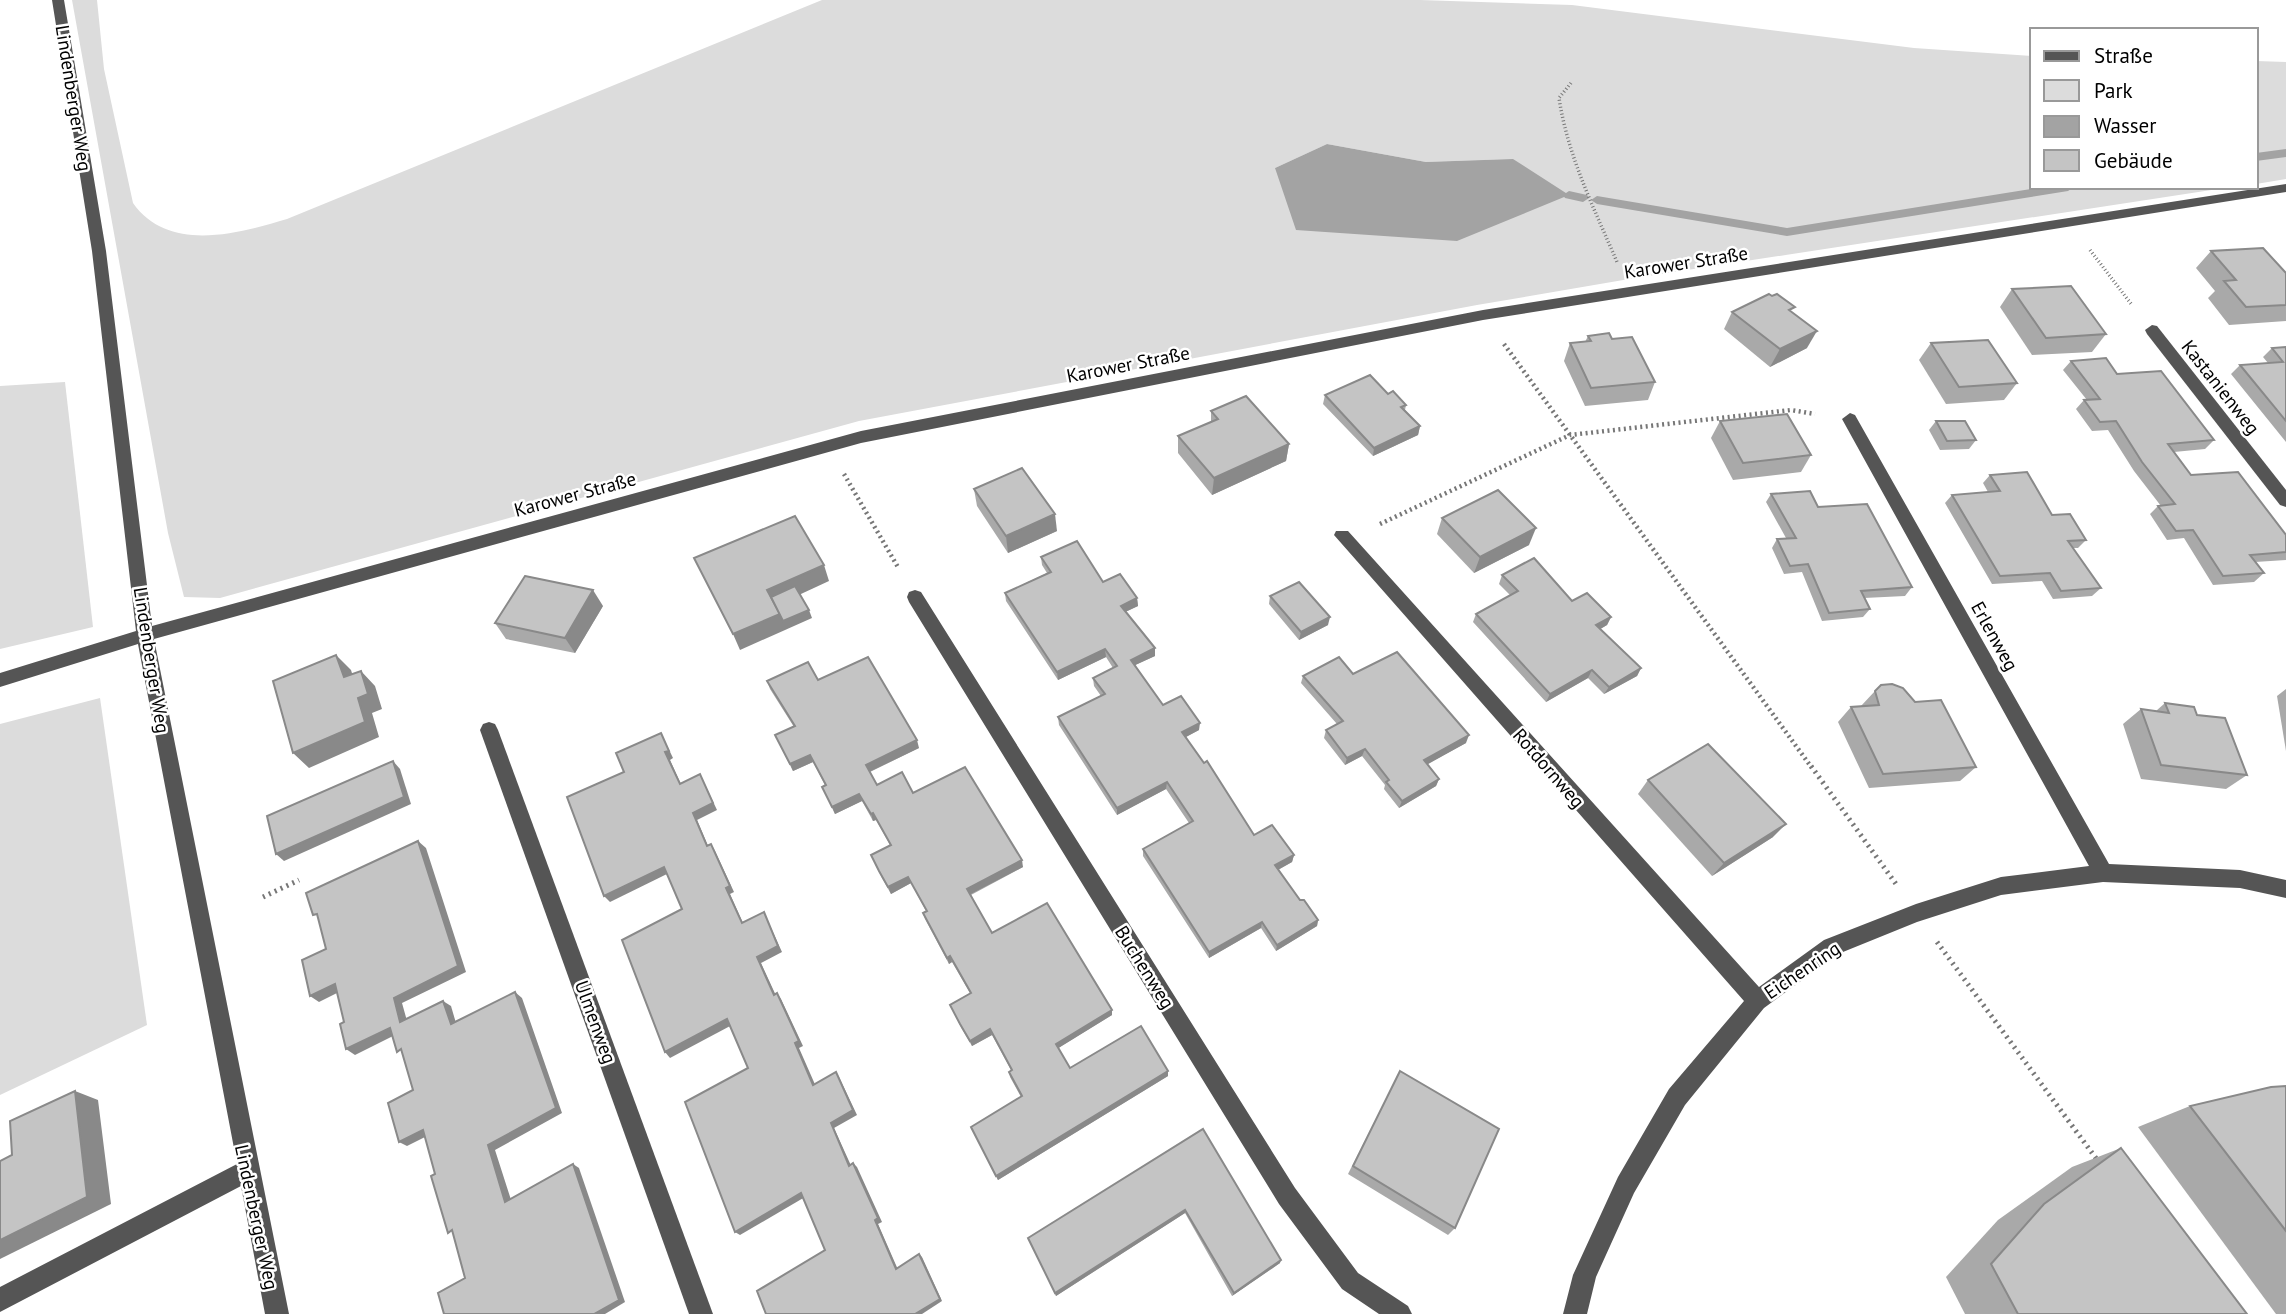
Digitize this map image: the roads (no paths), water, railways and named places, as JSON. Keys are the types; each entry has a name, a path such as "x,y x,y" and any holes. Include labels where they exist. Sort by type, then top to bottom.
{"street":[{"name":"Lindenberger Weg","path":"58,0 99,251 145,637 277,1314"},
{"name":"Karower Straße","path":"0,680 216,614 874,435 1483,315 2286,188"},
{"name":"Kastanienweg","path":"2152,330 2286,501"},
{"name":"Erlenweg","path":"1850,419 2103,873"},
{"name":"Rotdornweg","path":"1342,535 1757,1001"},
{"name":"Buchenweg","path":"915,597 1287,1196 1350,1281 1400,1314"},
{"name":"Ulmenweg","path":"489,730 701,1314"},
{"name":"Eichenring","path":"1575,1314 1586,1275 1626,1185 1677,1097 1757,1001 1831,947 1916,913 2001,886 2103,873 2240,879 2286,889"},
{"path":"0,1300 247,1171"}],"water":[{"path":"1327,144 1426,162 1513,159 1569,195 1457,241 1296,230 1275,168"}],"waterway":[{"path":"2258,157 2286,153"},
{"path":"1597,200 1787,232 2056,189"},
{"path":"1569,195 1583,198"}]}
